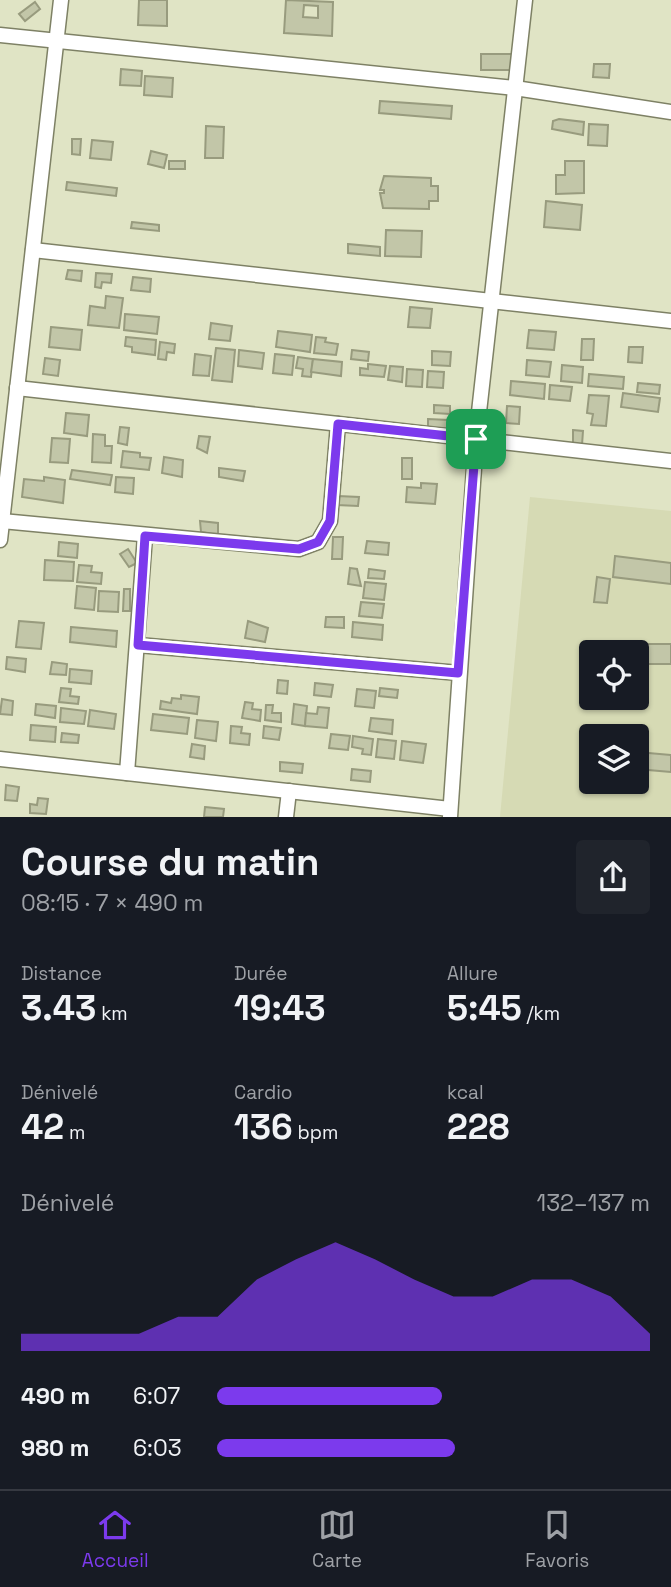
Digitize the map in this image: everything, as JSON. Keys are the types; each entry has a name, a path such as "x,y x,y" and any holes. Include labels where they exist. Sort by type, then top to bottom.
{"street":[{"path":"0,540 61,0"},
{"path":"0,759 289,791 450,813 476,439 525,0"},
{"path":"0,35 516,88 671,112"},
{"path":"33,250 671,321"},
{"path":"17,388 671,461"},
{"path":"2,521 299,549 318,542 330,521 338,424"},
{"path":"127,773 145,536"},
{"path":"138,645 458,673"},
{"path":"286,817 289,791"}],"shaded area":[{"path":"530,497 671,511 671,817 500,817"}],"building":[{"path":"139,0 167,0 167,26 138,25"},
{"path":"286,0 333,2 332,36 284,33","holes":["304,5 318,6 318,18 303,17"]},
{"path":"35,2 40,9 25,21 19,14"},
{"path":"481,54 512,54 511,70 481,70"},
{"path":"594,64 610,64 609,78 593,77"},
{"path":"121,69 142,71 141,86 120,85"},
{"path":"145,76 173,78 172,97 144,95"},
{"path":"380,101 452,106 451,119 379,113"},
{"path":"559,119 584,122 583,135 552,129 553,121"},
{"path":"589,124 608,125 607,146 588,145"},
{"path":"206,126 224,127 223,158 205,158"},
{"path":"72,139 81,139 80,155 72,154"},
{"path":"92,140 113,142 111,160 90,158"},
{"path":"151,151 167,155 164,168 148,164"},
{"path":"169,161 185,161 185,169 169,169"},
{"path":"565,161 584,161 584,193 556,194 556,175 565,175"},
{"path":"384,176 431,178 431,186 438,186 438,201 429,201 429,209 383,208 380,193 384,193 384,190 380,190"},
{"path":"67,182 117,188 116,196 66,190"},
{"path":"546,201 582,205 580,230 544,227"},
{"path":"132,222 159,225 159,231 131,228"},
{"path":"386,230 422,231 421,257 385,256"},
{"path":"348,244 380,247 380,256 348,253"},
{"path":"68,270 82,271 81,281 66,279"},
{"path":"96,273 112,274 111,283 102,282 101,288 95,287"},
{"path":"133,277 151,279 150,292 131,290"},
{"path":"106,296 123,298 119,328 88,325 90,306 105,308"},
{"path":"410,307 432,309 430,328 408,327"},
{"path":"125,314 159,317 157,334 124,330"},
{"path":"211,323 232,326 230,341 209,339"},
{"path":"51,327 82,330 80,350 49,347"},
{"path":"529,330 556,332 554,350 527,348"},
{"path":"278,331 312,335 310,352 276,347"},
{"path":"126,337 156,340 155,355 132,352 132,347 125,346"},
{"path":"316,337 338,344 336,355 314,353"},
{"path":"582,339 594,339 593,360 581,360"},
{"path":"160,342 175,344 174,353 167,352 166,360 158,359"},
{"path":"629,347 643,347 642,363 628,362"},
{"path":"216,348 235,350 232,382 212,380"},
{"path":"239,350 264,353 262,369 238,366"},
{"path":"352,350 369,352 368,361 351,359"},
{"path":"432,351 451,352 450,366 432,365"},
{"path":"195,354 211,356 209,376 193,375"},
{"path":"275,354 294,356 292,375 273,373"},
{"path":"298,357 313,359 311,377 302,376 303,369 296,368"},
{"path":"45,358 60,360 58,376 43,374"},
{"path":"313,359 342,362 341,376 311,372"},
{"path":"527,360 551,362 549,377 526,375"},
{"path":"368,364 386,366 384,377 360,375 360,368 368,369"},
{"path":"562,365 583,367 582,383 561,381"},
{"path":"390,366 403,367 402,382 388,380"},
{"path":"407,369 423,370 422,387 406,386"},
{"path":"428,371 444,372 443,388 427,387"},
{"path":"589,374 624,377 623,389 588,386"},
{"path":"511,381 545,384 544,399 510,395"},
{"path":"638,383 660,385 659,394 637,392"},
{"path":"550,385 572,387 570,401 549,399"},
{"path":"623,393 660,398 658,412 621,407"},
{"path":"589,395 609,396 606,426 591,425 593,414 587,413"},
{"path":"434,405 450,406 450,414 434,413"},
{"path":"507,406 520,407 519,424 506,423"},
{"path":"66,413 89,415 87,436 64,433"},
{"path":"428,419 448,420 447,429 428,427"},
{"path":"120,427 129,428 127,445 118,443"},
{"path":"573,430 583,431 582,445 573,445"},
{"path":"93,434 105,435 105,446 112,446 111,463 92,462"},
{"path":"199,436 210,437 207,453 197,448"},
{"path":"52,438 70,439 68,463 50,462"},
{"path":"123,451 140,453 140,457 151,458 149,470 121,467"},
{"path":"164,457 183,460 182,477 162,473"},
{"path":"402,458 412,458 412,479 402,479"},
{"path":"219,468 245,471 243,481 219,477"},
{"path":"72,470 112,475 110,485 70,479"},
{"path":"44,477 65,480 63,503 22,497 24,479 44,481"},
{"path":"116,477 134,478 133,494 115,492"},
{"path":"421,483 437,484 435,504 406,502 407,487 421,488"},
{"path":"338,496 359,497 358,506 337,505"},
{"path":"200,521 218,523 218,535 201,532"},
{"path":"333,537 343,537 342,559 332,559"},
{"path":"367,541 389,543 388,555 365,553"},
{"path":"59,542 78,544 77,558 58,556"},
{"path":"128,549 137,563 129,567 120,554"},
{"path":"615,556 671,563 671,584 613,577"},
{"path":"45,560 74,562 73,581 44,580"},
{"path":"79,565 92,566 91,572 102,573 101,584 77,582"},
{"path":"350,568 357,569 361,586 348,584"},
{"path":"369,569 385,571 384,579 368,578"},
{"path":"597,577 610,579 607,603 594,602"},
{"path":"365,582 386,584 384,600 363,598"},
{"path":"77,586 96,588 94,610 75,608"},
{"path":"124,589 130,589 130,611 123,611"},
{"path":"99,591 119,592 118,612 98,611"},
{"path":"361,602 384,604 382,618 359,616"},
{"path":"326,617 344,617 344,628 325,627"},
{"path":"19,621 44,623 41,649 16,647"},
{"path":"248,621 268,628 265,642 245,638"},
{"path":"353,622 383,625 382,640 352,637"},
{"path":"71,627 117,631 116,647 70,642"},
{"path":"649,644 671,644 671,664 649,664"},
{"path":"7,657 26,659 25,672 6,669"},
{"path":"52,662 67,664 66,675 50,674"},
{"path":"70,669 92,671 91,684 69,682"},
{"path":"278,680 288,681 287,694 277,693"},
{"path":"315,683 333,685 331,697 314,695"},
{"path":"61,688 71,689 70,696 79,697 78,704 59,702"},
{"path":"380,688 398,690 397,698 379,696"},
{"path":"357,689 376,691 374,708 355,706"},
{"path":"181,695 199,697 197,714 160,709 161,701 171,703 172,698 181,699"},
{"path":"2,699 13,701 12,715 0,714"},
{"path":"245,702 253,703 252,709 261,710 260,721 242,718"},
{"path":"36,704 56,706 55,718 35,715"},
{"path":"294,704 307,706 305,726 292,724"},
{"path":"266,705 273,705 272,713 281,713 281,722 265,720"},
{"path":"318,707 329,708 327,728 305,726 306,713 317,714"},
{"path":"61,708 86,711 84,724 60,722"},
{"path":"90,710 116,714 114,729 88,726"},
{"path":"153,714 189,718 187,734 151,730"},
{"path":"371,718 393,720 392,734 369,731"},
{"path":"197,720 218,722 216,741 195,738"},
{"path":"31,725 56,727 55,742 30,740"},
{"path":"231,726 242,727 241,733 250,734 249,745 230,743"},
{"path":"264,726 281,728 279,740 263,738"},
{"path":"62,733 79,735 78,743 61,742"},
{"path":"331,734 350,736 348,750 329,748"},
{"path":"353,736 373,739 371,755 362,754 363,749 352,747"},
{"path":"378,739 396,741 394,759 376,757"},
{"path":"402,741 426,744 423,763 400,760"},
{"path":"192,744 205,746 204,759 190,757"},
{"path":"649,753 671,755 671,772 649,770"},
{"path":"280,762 303,764 302,773 280,771"},
{"path":"352,769 371,771 370,782 351,780"},
{"path":"6,785 19,787 17,801 5,800"},
{"path":"38,798 48,799 46,814 30,813 30,804 37,805"},
{"path":"205,807 224,809 223,817 204,817"}],"route":[{"path":"338,424 476,439 458,673 138,645 145,536 299,549 318,542 330,521 338,424"}]}
